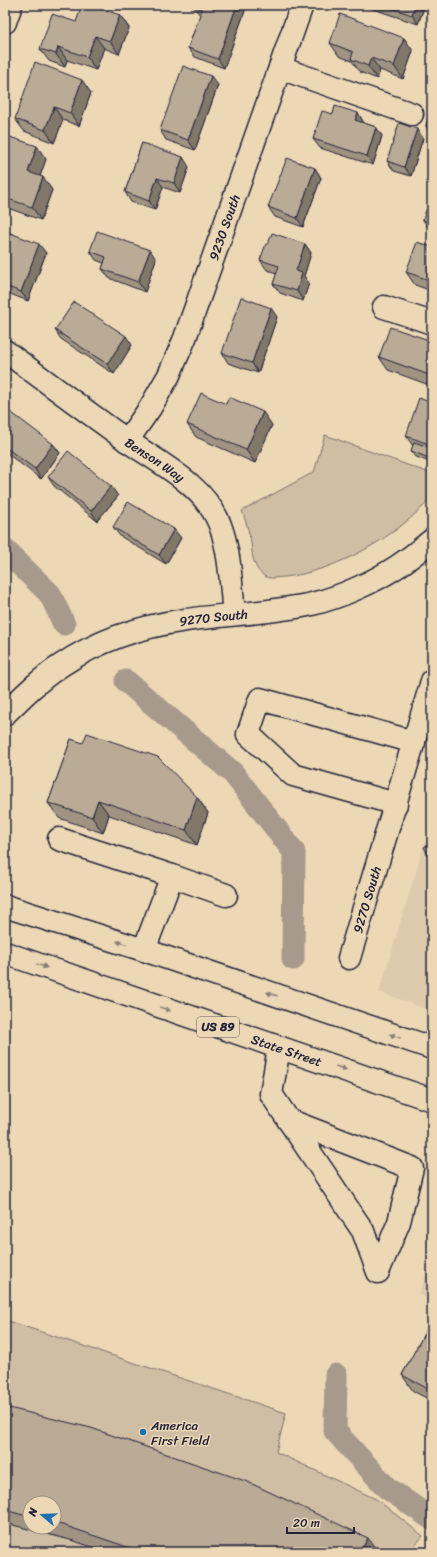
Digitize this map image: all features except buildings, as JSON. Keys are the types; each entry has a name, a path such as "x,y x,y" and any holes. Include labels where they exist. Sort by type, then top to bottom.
{"street":[{"path":"5,22 11,5"},
{"name":"9230 South","path":"128,441 150,408 169,375 185,338 302,5"},
{"path":"280,68 412,114"},
{"path":"384,307 432,323"},
{"name":"Benson Way","path":"5,351 194,488 209,505 220,524 226,548 234,614"},
{"name":"9270 South","path":"5,714 30,689 59,667 91,648 136,630 185,620 275,610 313,603 357,588 398,566 432,540"},
{"name":"9270 South","path":"350,958 432,681"},
{"path":"396,804 293,776 248,734 260,699 414,742"},
{"path":"59,838 226,895"},
{"path":"144,950 172,876"},
{"path":"5,906 144,950 432,1048"},
{"name":"State Street","path":"5,954 432,1100"},
{"path":"280,1048 271,1094 288,1120 363,1231 378,1272 399,1222 412,1168 288,1120"}],"shaded area":[{"path":"325,435 432,474 432,497 402,525 384,538 345,559 305,573 285,577 266,577 258,570 254,562 251,543 242,511 314,472"},
{"path":"432,819 432,1011 379,992"},
{"path":"432,1259 432,1301 419,1294"},
{"name":"America First Field","path":"5,1320 286,1413 276,1452 376,1499 423,1536 409,1552 5,1552"}],"waterway":[{"path":"5,550 50,594 64,624"},
{"path":"126,681 233,773 294,852 293,959"},
{"path":"336,1375 335,1431 387,1488 432,1519"}],"place":[{"name":"America First Field","path":"143,1432"}]}
